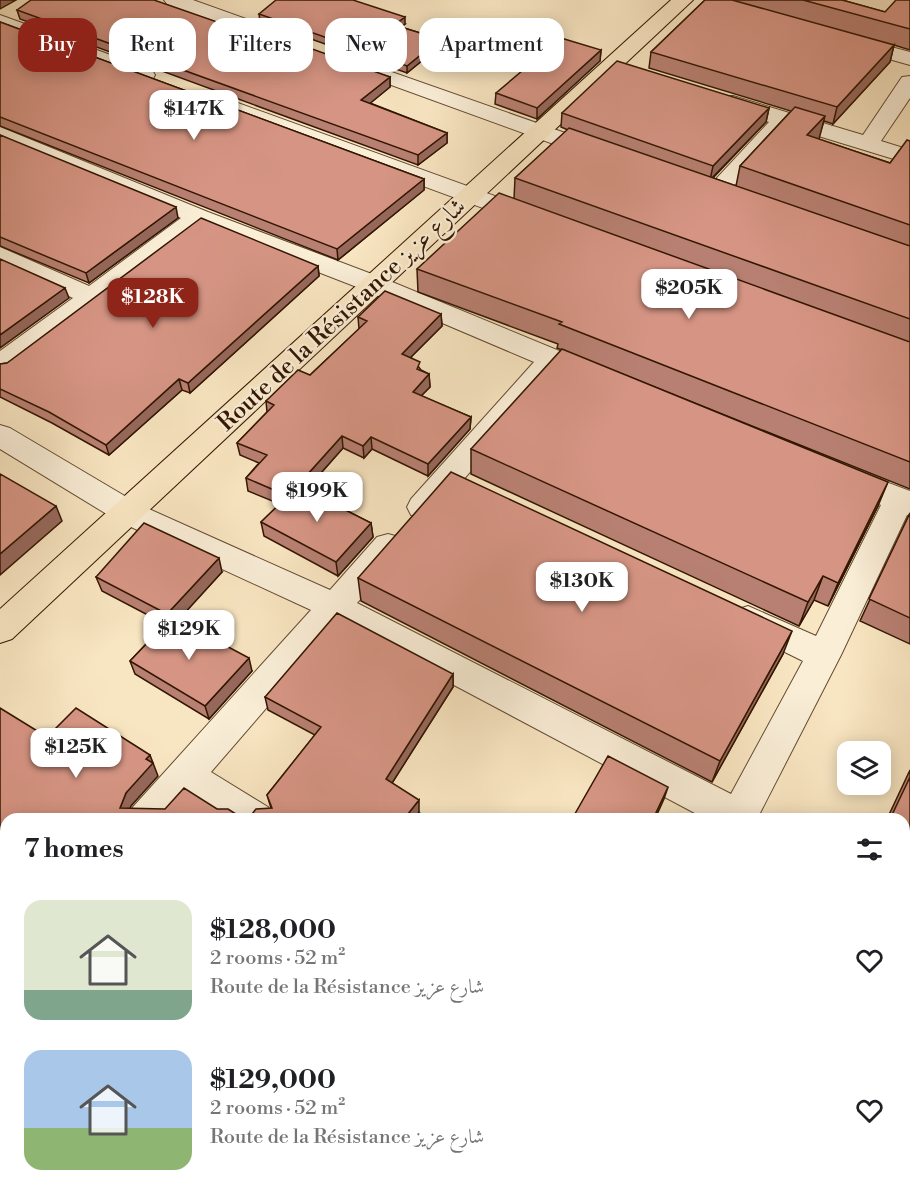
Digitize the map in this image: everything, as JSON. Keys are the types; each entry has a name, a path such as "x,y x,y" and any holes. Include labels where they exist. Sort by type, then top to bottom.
{"main road":[{"name":"Route de la Résistance شارع عزيز","path":"0,629 376,285 469,195 540,132 624,69 683,0"}],"street":[{"path":"174,0 224,18"},
{"path":"6,17 163,82"},
{"path":"833,37 910,59"},
{"path":"322,53 616,159"},
{"path":"868,144 910,82"},
{"path":"704,94 910,156"},
{"path":"206,99 556,227"},
{"path":"714,194 784,119"},
{"path":"0,134 199,216 376,285 616,386"},
{"path":"0,365 199,216"},
{"path":"0,255 92,297"},
{"path":"151,813 336,607 551,360"},
{"path":"0,435 129,513 336,607 730,813"},
{"path":"743,813 905,502 823,469"},
{"path":"447,479 479,494"},
{"path":"716,605 824,655"},
{"path":"185,776 245,813"}],"building":[{"path":"31,0 154,0 208,19 208,72 313,72 313,49 325,54 325,72 376,72 390,77 361,100 447,133 418,155 188,72 196,72 196,18 109,18 109,43 97,39 97,18 39,18 17,10"},
{"path":"276,0 353,0 405,17 325,18 325,37 313,33 313,18 270,18 259,14"},
{"path":"705,0 732,0 894,45 837,107 651,52"},
{"path":"803,0 842,0 885,12 896,0 910,0 910,29"},
{"path":"0,22 18,29 18,72 97,72 97,58 109,62 109,72 135,72 424,179 337,249 0,117"},
{"path":"407,29 419,33 419,56 407,66"},
{"path":"564,39 601,50 537,108 496,93 521,72 564,72"},
{"path":"617,61 769,108 713,166 562,113"},
{"path":"795,107 825,116 807,135 890,163 907,140 910,141 910,225 740,166"},
{"path":"569,128 910,246 910,319 515,178"},
{"path":"0,135 176,207 86,273 0,237"},
{"path":"499,193 910,342 910,462 559,324 562,322 417,269"},
{"path":"201,218 318,266 188,383 179,379 106,445 49,412 0,389 0,364 7,363"},
{"path":"0,259 65,288 0,335"},
{"path":"385,291 441,314 402,354 420,362 417,369 429,374 413,392 471,417 428,464 371,437 363,446 342,436 288,496 246,478 267,455 237,443 274,405 266,401 298,370 310,375 367,321 358,317"},
{"path":"562,349 888,482 838,583 823,576 808,602 471,449"},
{"path":"451,472 792,631 720,761 358,578"},
{"path":"0,474 56,506 0,554"},
{"path":"298,486 371,523 336,562 261,522"},
{"path":"910,513 910,618 869,599"},
{"path":"144,523 219,558 167,614 96,577"},
{"path":"337,613 453,674 386,779 419,800 409,813 253,813 256,809 272,808 267,795 321,727 265,697"},
{"path":"172,617 249,658 205,706 130,661"},
{"path":"0,708 47,737 76,708 150,755 146,759 153,763 126,793 120,808 165,809 184,788 217,809 228,809 234,813 0,813"},
{"path":"608,756 668,787 656,813 575,813"},
{"path":"910,777 910,813 893,813"}]}
